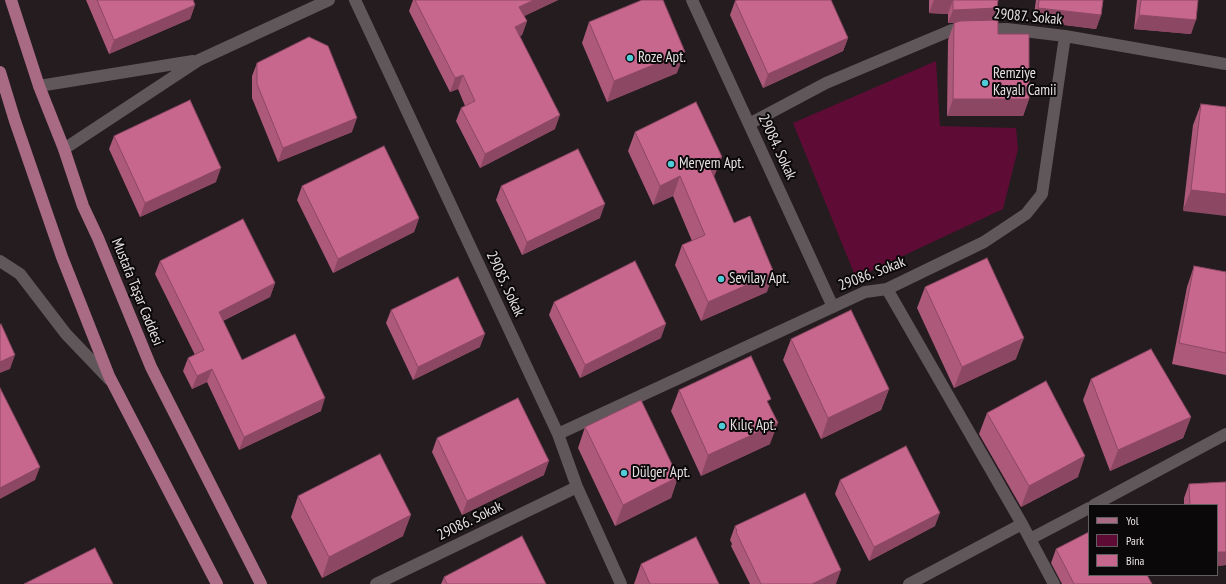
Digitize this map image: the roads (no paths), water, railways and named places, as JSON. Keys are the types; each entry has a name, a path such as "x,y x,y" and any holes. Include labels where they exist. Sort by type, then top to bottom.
{"main road":[{"name":"Mustafa Taşar Caddesi","path":"11,0 39,86 64,149 83,206 101,245 151,367 261,584"},
{"path":"0,72 15,121 62,257 110,376 217,584"}],"street":[{"path":"64,149 199,60 329,0"},
{"name":"29085. Sokak","path":"355,0 558,434 577,487 621,584"},
{"name":"29084. Sokak","path":"692,0 833,307"},
{"name":"29087. Sokak","path":"749,124 826,83 952,30 1007,29 1065,36 1226,64"},
{"name":"29086. Sokak","path":"558,434 865,292 887,289 984,242 1026,214 1042,194 1065,36"},
{"path":"39,86 199,60"},
{"path":"0,261 20,274 66,334 114,384"},
{"path":"887,289 1022,524 1054,584"},
{"path":"1096,504 1226,434"},
{"name":"29086. Sokak","path":"376,584 577,487"},
{"path":"1030,539 1088,509"},
{"path":"909,584 1022,524"}],"place":[{"name":"Roze Apt.","path":"630,58"},
{"name":"Remziye Kayalı Camii","path":"985,83"},
{"name":"Meryem Apt.","path":"671,164"},
{"name":"Sevilay Apt.","path":"721,279"},
{"name":"Kılıç Apt.","path":"722,426"},
{"name":"Dülger Apt.","path":"624,473"}]}
